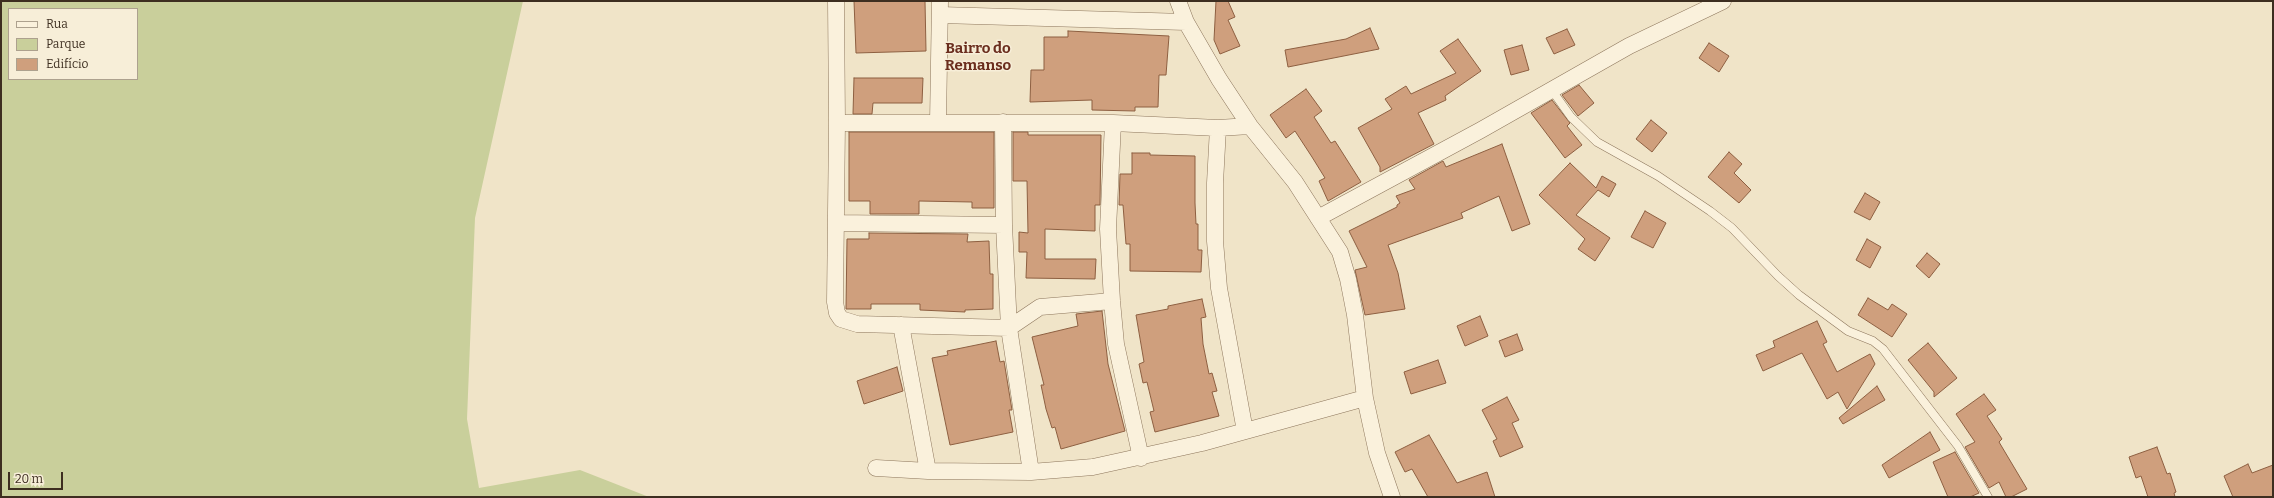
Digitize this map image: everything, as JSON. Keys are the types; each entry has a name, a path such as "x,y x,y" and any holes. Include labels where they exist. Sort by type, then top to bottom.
{"street":[{"path":"836,1 837,123 835,302 837,313 841,318 857,324 1009,328 1040,307 1112,301"},
{"path":"1178,1 1186,22 1219,79 1250,126 1295,182 1340,252 1348,279 1364,398 1377,453 1392,497"},
{"path":"1318,218 1475,134 1551,89 1629,46 1722,1"},
{"path":"938,122 940,8 1186,22"},
{"path":"1003,122 1004,225 1009,328 1031,472"},
{"path":"837,123 1113,123 1218,128 1250,126"},
{"path":"1113,123 1108,229 1112,301 1116,344 1141,458"},
{"path":"1218,128 1215,190 1215,241 1218,280 1228,349 1245,431"},
{"path":"836,223 1004,225"},
{"path":"901,325 928,471"},
{"path":"876,468 928,471 1031,472 1093,467 1141,458 1364,398"}],"lane":[{"path":"1551,89 1571,117 1597,142 1658,176 1710,211 1732,228 1778,276 1799,295 1848,331 1873,341 1883,349 1958,446 1988,497"}],"green space":[{"path":"1,1 523,1 475,218 467,419 479,488 580,470 649,497 1,497"}],"building":[{"path":"854,1 925,1 926,51 856,53"},
{"path":"1216,1 1228,1 1235,17 1228,20 1240,46 1220,54 1214,40"},
{"path":"1370,28 1379,49 1288,67 1285,50 1346,39"},
{"path":"1567,29 1575,45 1554,54 1546,38"},
{"path":"1068,31 1169,36 1166,75 1159,75 1158,107 1135,107 1135,111 1092,110 1092,100 1030,102 1031,70 1044,70 1044,37 1068,37"},
{"path":"1458,39 1481,71 1445,96 1446,100 1418,113 1434,144 1380,172 1380,167 1358,128 1392,109 1385,99 1406,86 1411,94 1456,73 1440,51"},
{"path":"1709,43 1729,56 1719,72 1699,58"},
{"path":"1522,45 1529,70 1511,75 1504,50"},
{"path":"854,78 923,78 922,103 873,103 872,114 853,114"},
{"path":"1579,85 1594,103 1578,116 1562,95"},
{"path":"1306,89 1322,111 1314,117 1331,143 1335,141 1361,182 1328,201 1319,181 1325,178 1295,131 1286,138 1270,115"},
{"path":"1552,100 1570,123 1567,126 1582,145 1565,158 1531,113"},
{"path":"1651,120 1667,133 1652,152 1636,139"},
{"path":"849,132 994,132 994,208 972,208 972,202 919,201 919,214 870,214 870,201 849,201"},
{"path":"1013,132 1028,132 1028,135 1101,135 1100,205 1095,205 1095,231 1045,229 1045,259 1096,259 1095,279 1026,278 1027,252 1019,252 1019,232 1028,233 1027,181 1013,181"},
{"path":"1502,144 1530,224 1512,231 1499,196 1461,213 1463,218 1388,245 1398,273 1405,309 1365,315 1355,270 1367,267 1349,231 1397,207 1400,203 1396,196 1415,189 1409,180 1443,161 1446,167"},
{"path":"1729,152 1742,164 1734,173 1751,190 1739,203 1708,177"},
{"path":"1132,153 1195,156 1196,224 1198,224 1198,250 1202,250 1201,272 1130,271 1130,244 1126,244 1123,205 1119,205 1120,174 1132,174"},
{"path":"1570,163 1596,188 1602,176 1616,184 1609,197 1598,190 1576,215 1610,238 1595,261 1578,249 1585,239 1539,195"},
{"path":"1865,193 1880,202 1870,220 1854,212"},
{"path":"1645,211 1666,223 1653,248 1631,237"},
{"path":"869,233 968,234 967,242 989,241 990,274 993,274 993,309 965,310 965,312 920,310 920,304 871,304 871,309 846,309 847,239 869,239"},
{"path":"1867,239 1881,247 1870,268 1856,260"},
{"path":"1927,253 1940,264 1929,278 1916,266"},
{"path":"1868,298 1888,310 1892,304 1907,314 1892,337 1858,315"},
{"path":"1202,299 1206,317 1201,318 1203,344 1209,374 1212,373 1217,391 1212,392 1219,416 1155,432 1150,412 1154,411 1147,382 1143,383 1139,364 1144,362 1136,315 1168,309 1168,306"},
{"path":"1102,311 1108,364 1125,431 1061,449 1055,427 1052,428 1046,409 1041,385 1044,385 1032,337 1078,326 1076,314"},
{"path":"1480,316 1488,336 1465,346 1457,326"},
{"path":"1817,321 1827,342 1823,344 1837,372 1870,354 1875,364 1847,409 1838,392 1827,399 1802,353 1763,371 1756,355 1775,347 1773,341"},
{"path":"1517,334 1523,350 1505,357 1499,341"},
{"path":"996,341 1000,362 1004,361 1012,410 1009,410 1013,432 950,445 932,358 948,355 947,351"},
{"path":"1928,343 1957,378 1934,397 1934,392 1908,360"},
{"path":"1438,360 1446,383 1411,394 1404,372"},
{"path":"897,367 903,391 864,404 857,381"},
{"path":"1877,386 1885,400 1843,424 1839,418"},
{"path":"1984,394 1996,410 1987,416 2002,439 1999,442 2027,489 2011,497 2006,497 1999,482 1989,488 1965,447 1975,442 1956,414"},
{"path":"1507,397 1519,420 1512,423 1523,447 1500,457 1493,441 1497,439 1482,410"},
{"path":"1930,432 1940,450 1889,478 1882,465"},
{"path":"1429,435 1457,483 1487,472 1495,497 1428,497 1412,469 1405,472 1395,452"},
{"path":"2157,447 2167,474 2170,473 2176,492 2174,493 2175,497 2148,497 2141,476 2136,478 2129,457"},
{"path":"1955,452 1979,493 1970,497 1948,497 1933,462"},
{"path":"2248,464 2252,473 2273,465 2273,497 2233,497 2224,476"}],"district":[{"name":"Bairro do Remanso","path":"978,58"}]}
